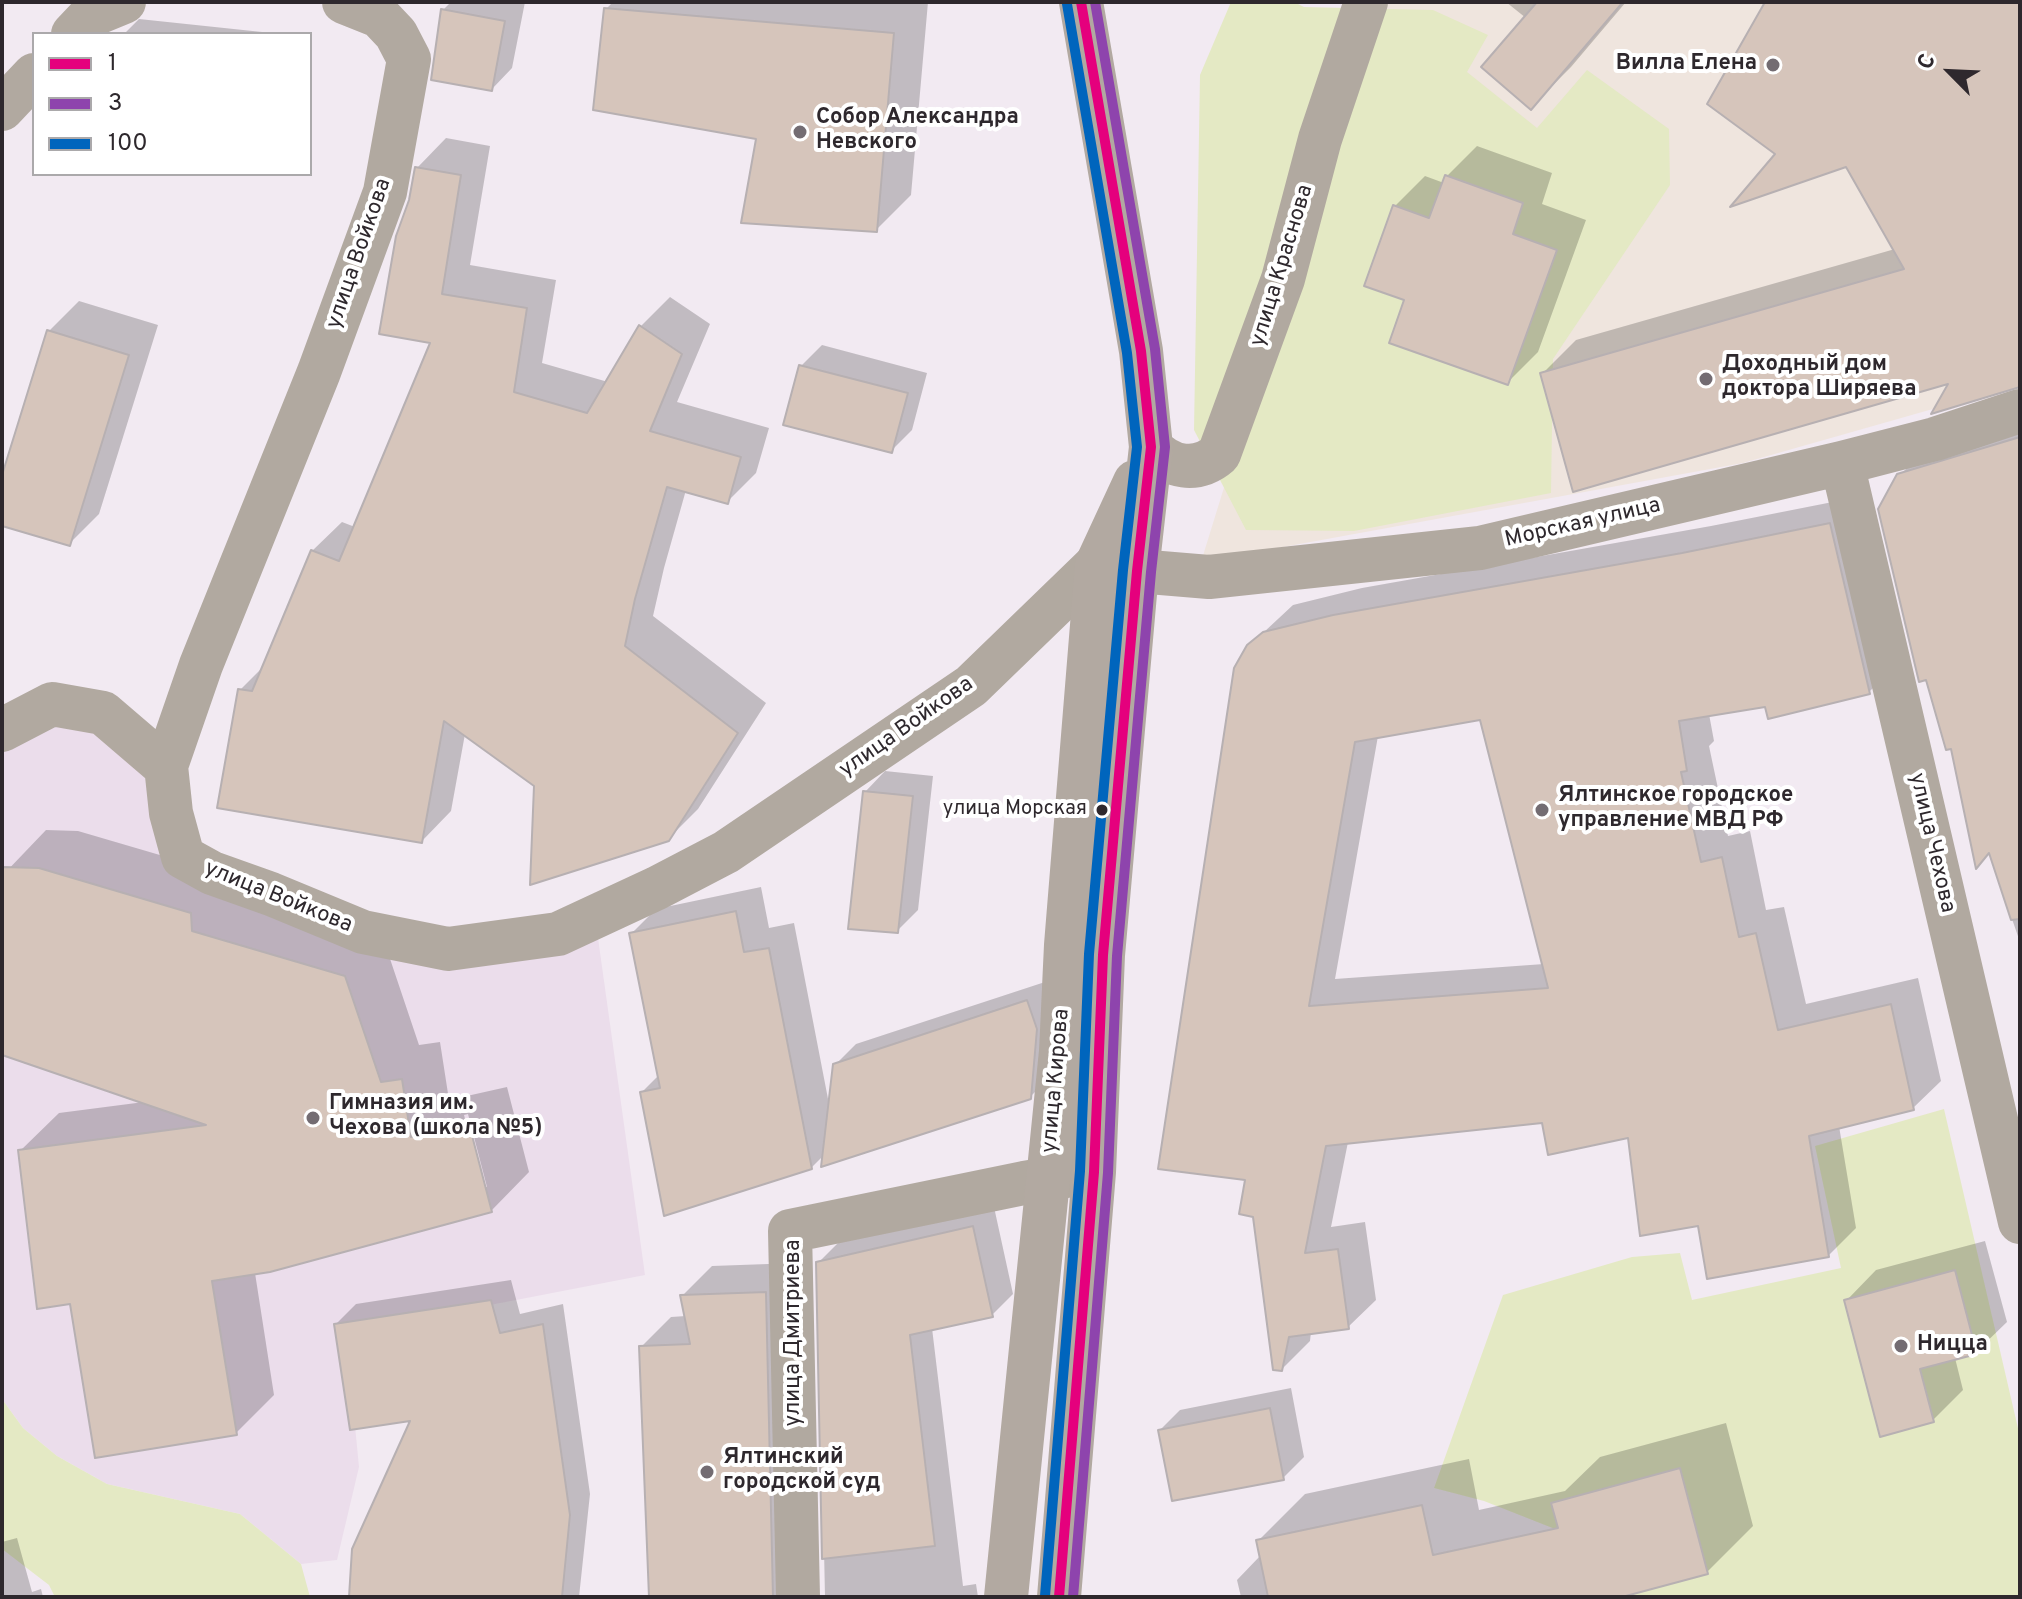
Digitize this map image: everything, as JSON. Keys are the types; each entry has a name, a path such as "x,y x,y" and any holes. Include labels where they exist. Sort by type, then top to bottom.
{"main road":[{"path":"1081,2 1141,351 1151,447 1117,567"},
{"name":"улица Кирова","path":"1059,1597 1094,1172 1117,567"},
{"name":"улица Кирова","path":"1006,1597 1061,1051 1066,945 1117,567"}],"street":[{"path":"75,32 90,16 124,2"},
{"name":"улица Войкова","path":"344,2 379,16 396,34 409,59 385,192 319,372 201,665 166,767 171,813 183,857 212,873 363,932 448,949 558,934 726,852 971,686 1117,567"},
{"name":"улица Краснова","path":"1151,447 1162,460 1187,468 1219,454 1283,279 1320,139 1366,2"},
{"path":"2,109 32,77"},
{"name":"Морская улица","path":"1117,567 1209,577 1480,548 1842,463 1935,439 2020,411"},
{"name":"улица Чехова","path":"1842,463 2006,1102 2020,1222"},
{"path":"2,730 52,704 103,713 166,767"},
{"name":"улица Дмитриева","path":"798,1597 790,1231 1048,1178 1094,1172"}],"shaded area":[{"path":"1374,2 2020,2 1961,401 1743,463 1201,562"},
{"name":"Гимназия им. Чехова (школа №5)","path":"51,718 94,722 151,771 155,815 357,947 598,938 645,1275 346,1333 359,1467 337,1560 301,1564 240,1514 107,1484 57,1456 23,1428 2,1399 2,746"}],"green space":[{"path":"1231,2 1294,2 1304,7 1433,10 1488,35 1467,72 1537,128 1587,70 1669,129 1670,185 1553,359 1551,493 1354,531 1246,530 1194,430 1200,75","holes":["1445,175 1523,203 1513,234 1557,251 1508,385 1404,300 1364,286 1393,205 1429,218"]},
{"path":"1944,1109 2020,1437 2020,1597 1563,1597 1555,1529 1484,1501 1434,1488 1503,1295 1632,1257 1680,1253 1692,1300 1841,1268 1815,1146"},
{"path":"2,1399 23,1428 57,1456 107,1484 240,1514 301,1564 310,1597 55,1597 49,1585 2,1549"}],"building":[{"path":"1537,2 1623,2 1531,110 1481,67"},
{"path":"1765,2 2020,2 2020,387 1931,414 1948,384 1573,492 1540,373 1904,269 1846,167 1730,207 1775,154 1707,104"},
{"name":"Собор Александра Невского","path":"604,8 894,33 877,232 741,223 756,139 593,110"},
{"path":"441,9 505,21 492,91 431,80"},
{"path":"415,167 461,175 442,294 527,308 514,392 587,413 639,325 682,354 650,431 741,457 728,504 667,487 625,646 738,733 669,841 530,885 534,786 444,721 422,843 217,808 238,689 252,691 311,550 339,561 430,343 379,334 396,236 409,200"},
{"path":"1445,175 1523,203 1513,234 1557,250 1508,385 1389,343 1404,300 1364,286 1393,205 1429,218"},
{"path":"47,330 129,355 70,546 2,526 2,475"},
{"path":"799,365 908,393 892,453 783,425"},
{"path":"2020,437 2020,919 2011,920 1989,853 1976,869 1951,749 1946,750 1926,680 1919,682 1878,509 1897,474"},
{"path":"1830,523 1870,694 1768,719 1765,707 1679,721 1687,771 1681,772 1701,862 1722,857 1739,937 1756,933 1778,1030 1891,1004 1914,1110 1809,1136 1829,1257 1707,1279 1698,1226 1640,1236 1628,1138 1548,1155 1542,1123 1326,1146 1305,1253 1338,1249 1349,1329 1289,1337 1282,1371 1273,1370 1253,1217 1239,1214 1245,1180 1158,1169 1234,668 1247,645 1263,632 1333,615 1682,553","holes":["1480,720 1548,988 1309,1006 1355,742"]},
{"path":"863,791 913,796 898,933 848,929"},
{"path":"2,867 39,868 191,913 192,931 345,976 381,1082 402,1079 411,1137 469,1124 492,1212 270,1272 212,1281 237,1435 95,1458 70,1304 37,1309 18,1150 206,1125 2,1055"},
{"path":"736,911 744,952 769,948 812,1169 664,1216 640,1092 660,1088 629,933"},
{"path":"1027,1000 1037,1029 1031,1099 821,1167 833,1064"},
{"path":"973,1226 993,1317 910,1335 935,1546 822,1559 816,1262"},
{"path":"1955,1270 1977,1354 1920,1369 1934,1422 1880,1437 1844,1300"},
{"name":"Ялтинский городской суд","path":"766,1292 773,1597 649,1597 639,1346 690,1344 680,1295"},
{"path":"491,1300 500,1333 543,1324 570,1515 562,1597 349,1597 352,1549 410,1421 350,1430 334,1324"},
{"path":"1270,1408 1284,1480 1172,1501 1158,1430"},
{"path":"1680,1468 1708,1574 1622,1597 1268,1597 1256,1540 1422,1505 1433,1555 1558,1528 1551,1503"}],"transit line":[{"name":"1","path":"1059,1597 1094,1172 1103,955 1151,447 1141,351 1081,2"},
{"name":"3","path":"1073,1597 1108,1173 1117,956 1165,447 1155,349 1095,2"},
{"name":"100","path":"1045,1596 1080,1171 1089,954 1137,447 1127,353 1067,4"}],"place":[{"name":"Вилла Елена","path":"1773,65"},
{"name":"Собор Александра Невского","path":"800,132"},
{"name":"Доходный дом доктора Ширяева","path":"1706,379"},
{"name":"улица Морская","path":"1102,810"},
{"name":"Ялтинское городское управление МВД РФ","path":"1542,810"},
{"name":"Гимназия им. Чехова (школа №5)","path":"313,1118"},
{"name":"Ницца","path":"1901,1346"},
{"name":"Ялтинский городской суд","path":"707,1472"}]}
